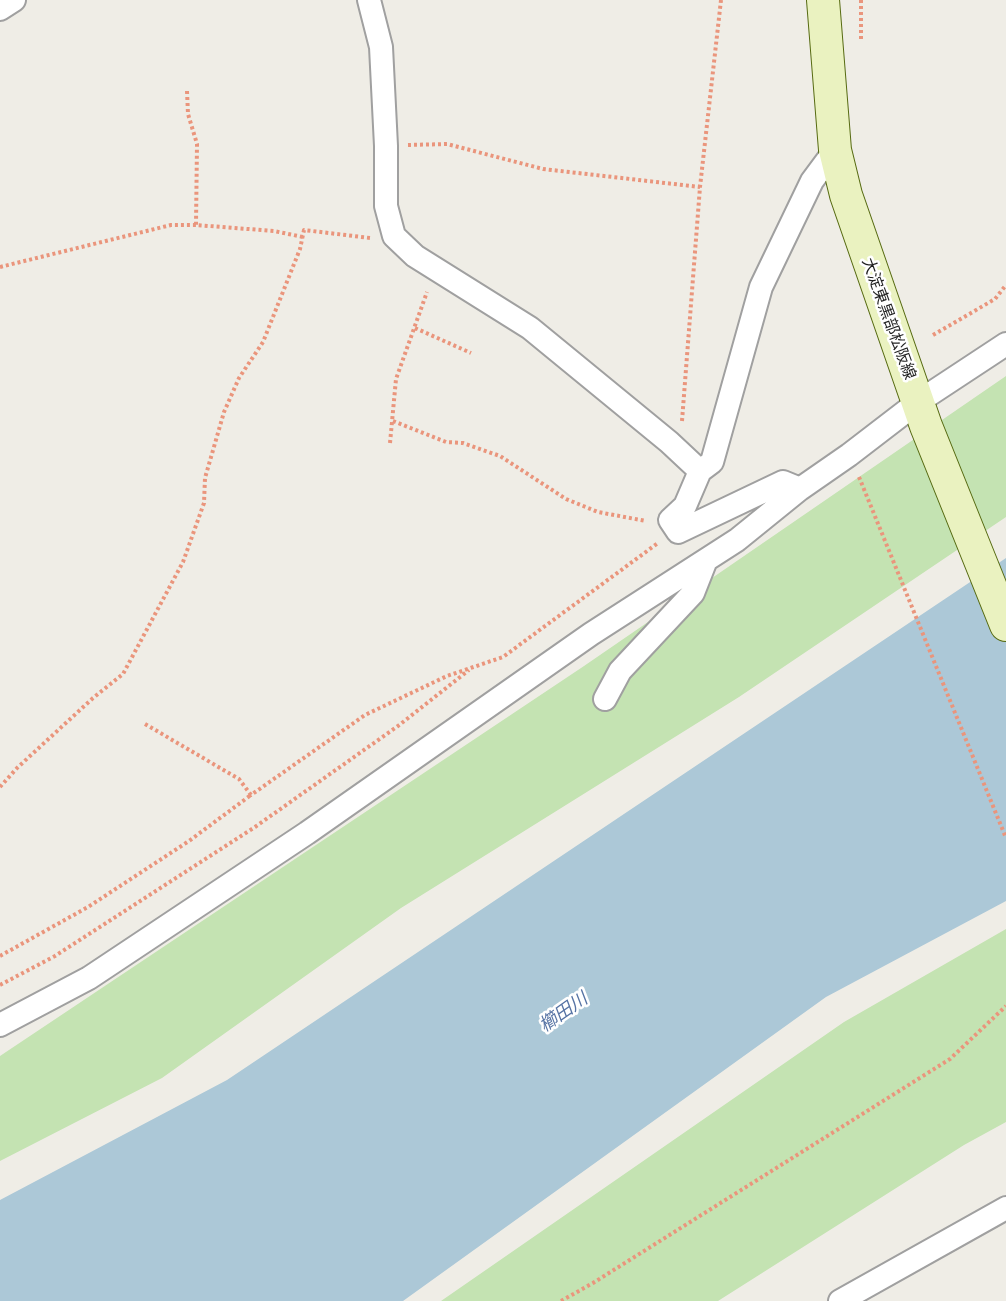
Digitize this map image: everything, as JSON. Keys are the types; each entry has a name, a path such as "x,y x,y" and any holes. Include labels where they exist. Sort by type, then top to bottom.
{"main road":[{"name":"大淀東黒部松阪線","path":"823,0 835,150 846,195 922,414 1006,625"}],"street":[{"path":"0,9 14,0"},
{"path":"369,0 381,47 386,146 386,206 394,236 416,256 530,328 669,442 700,471"},
{"path":"800,489 783,482 678,532 670,520 685,506 700,471 712,462 761,287 812,181 835,150"},
{"path":"0,1025 88,978 307,833 591,634 737,540 800,489 849,455 922,414 1006,344"},
{"path":"605,699 620,671 693,593 706,560"},
{"path":"840,1301 1006,1208"}],"path":[{"path":"669,442 681,440 700,187 722,0"},
{"path":"861,0 861,41"},
{"path":"187,91 188,114 197,144 196,225"},
{"path":"386,146 447,144 543,169 700,187"},
{"path":"0,267 171,225 274,231 303,237"},
{"path":"0,787 17,768 93,698 123,674 183,562 204,503 204,478 224,412 238,378 263,342 300,249 304,230 380,239 394,236"},
{"path":"390,443 396,379 436,269"},
{"path":"933,335 995,299 1006,285"},
{"path":"415,328 471,353"},
{"path":"0,956 88,907 189,841 365,715 447,676 503,657 657,545 670,520 647,521 598,512 566,499 500,456 463,442 446,442 393,421"},
{"path":"849,455 1006,838"},
{"path":"0,985 55,956 255,827 398,726 472,668"},
{"path":"145,724 239,779 251,795"},
{"path":"561,1301 950,1059 1006,1006"}],"green space":[{"path":"1006,376 1006,517 739,697 401,908 162,1078 0,1161 0,1056 584,666"},
{"path":"1006,929 1006,1122 964,1145 718,1301 441,1301 844,1022"}],"water":[{"name":"櫛田川","path":"1006,558 1006,901 826,997 403,1301 0,1301 0,1200 227,1080"}]}
